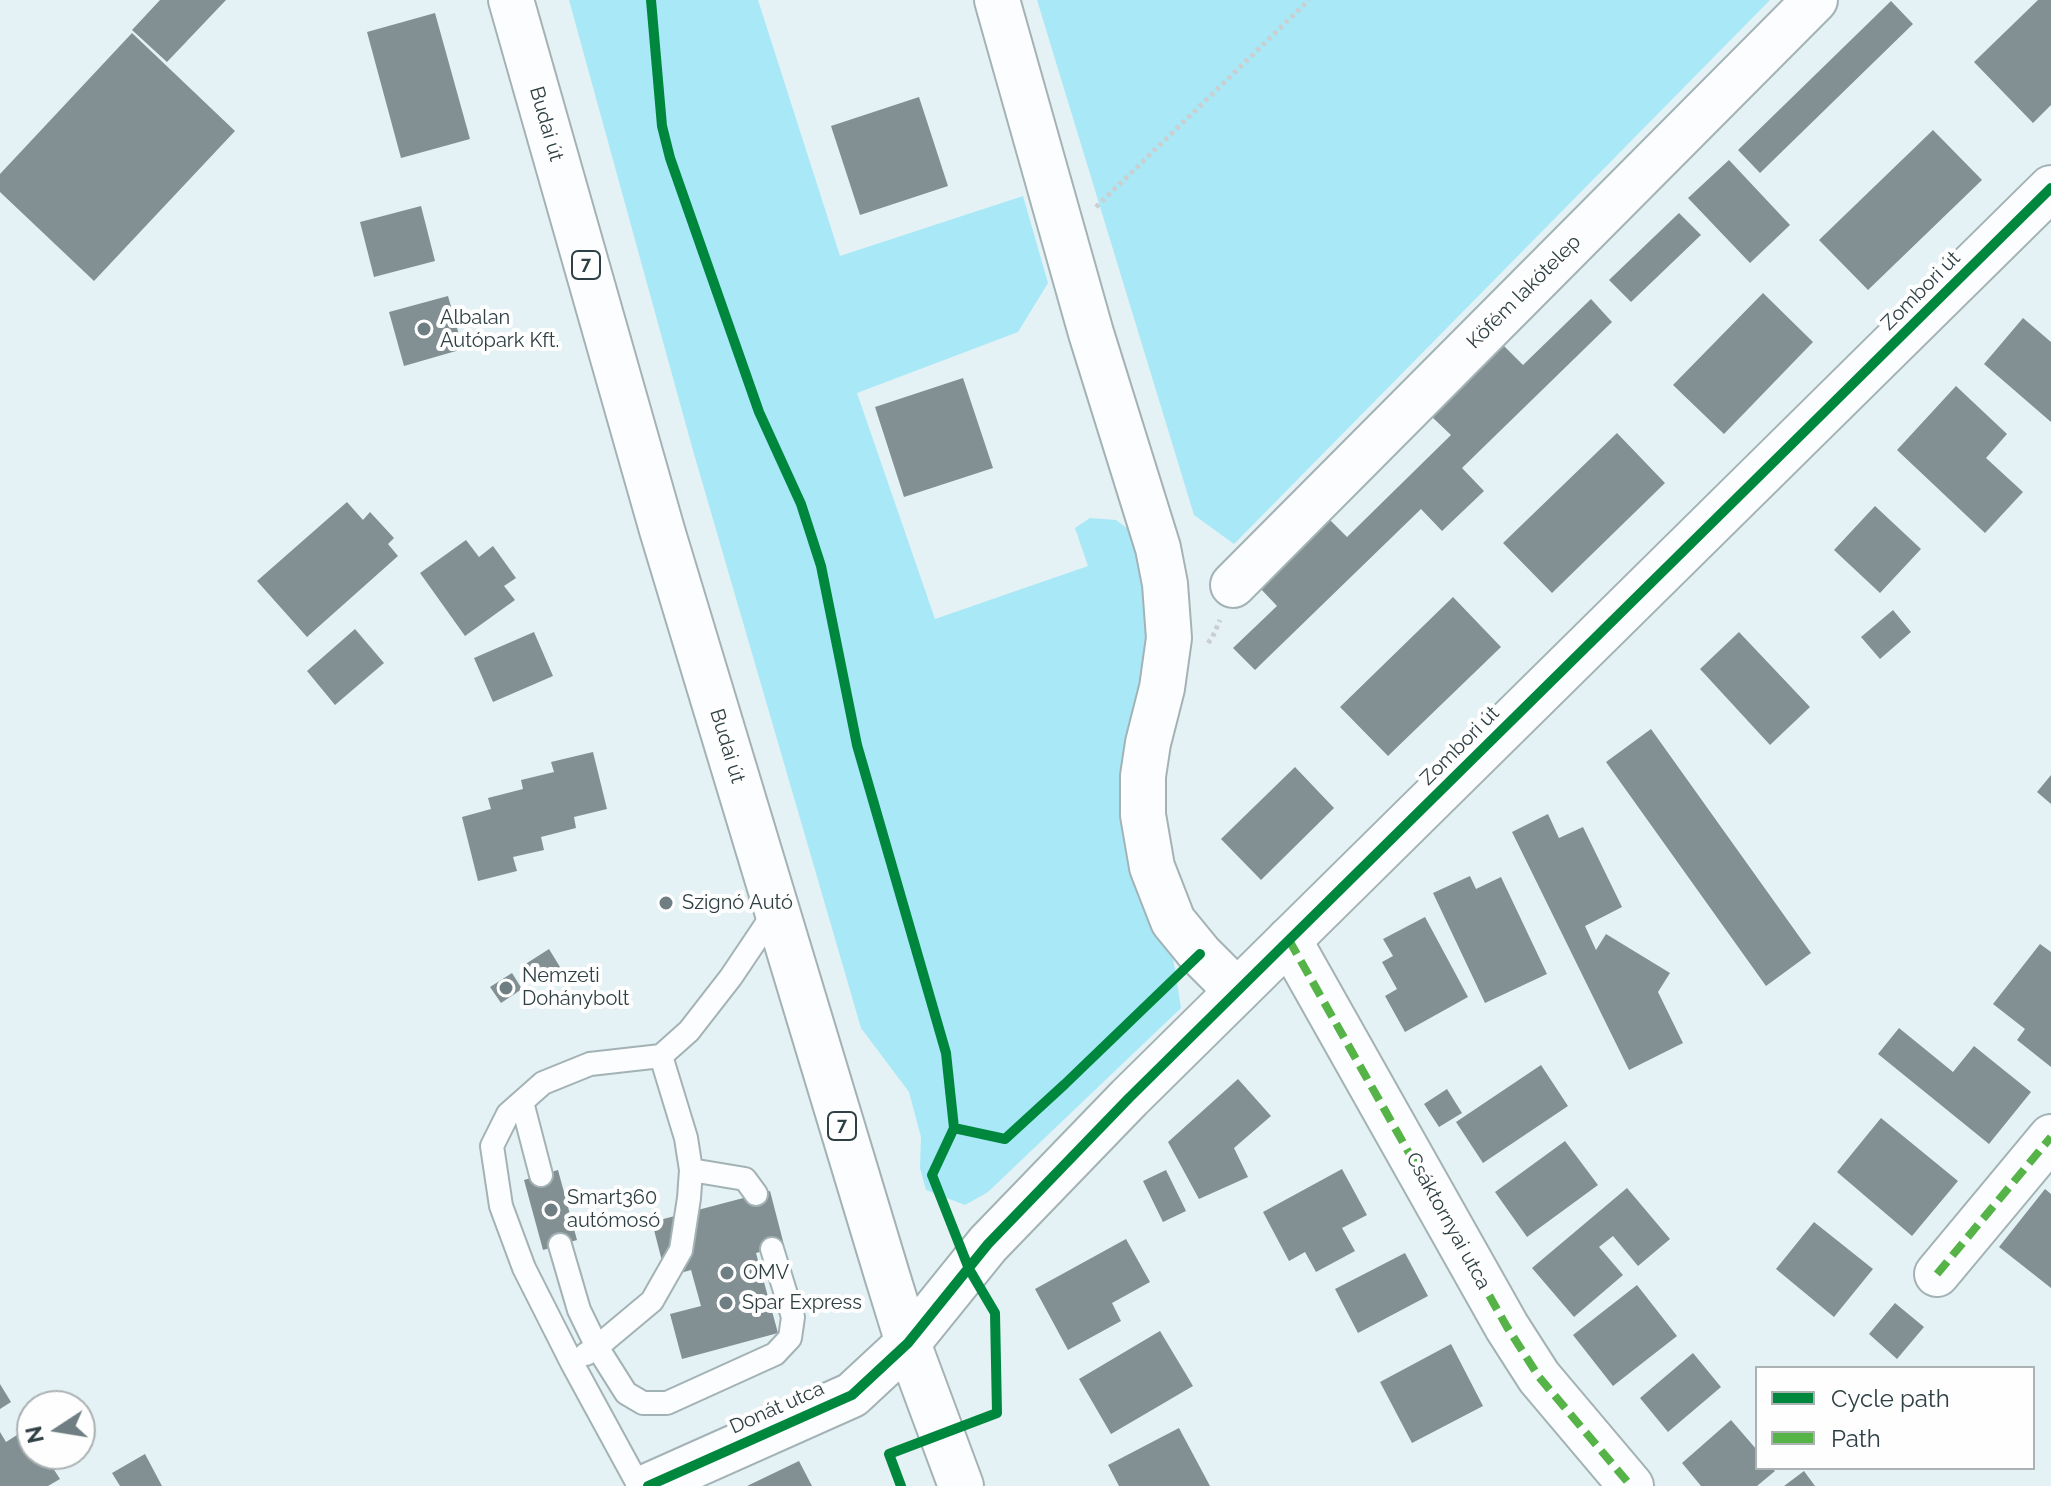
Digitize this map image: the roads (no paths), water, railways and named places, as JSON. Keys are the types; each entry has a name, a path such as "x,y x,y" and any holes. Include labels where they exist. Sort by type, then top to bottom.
{"street":[{"name":"Budai út","path":"511,0 662,530 776,909 908,1343 961,1486"},
{"path":"997,0 1091,333 1158,548 1165,584 1169,638 1143,776 1143,815 1152,867 1173,921 1237,991"},
{"name":"Köfém lakótelep","path":"1233,585 1815,0"},
{"name":"Zombori út","path":"908,1343 988,1244 1129,1098 2051,188"},
{"name":"Csáktornyai utca","path":"1289,940 1507,1327 1539,1377 1631,1486"},
{"path":"1937,1274 2051,1137"},
{"name":"Donát utca","path":"648,1486 852,1395 908,1343"}],"lane":[{"path":"639,1486 524,1268 501,1206 492,1146 508,1114 543,1083 590,1064 661,1056 689,1031 731,977 776,909"},
{"path":"572,1363 597,1347 652,1301 681,1250 691,1170 686,1138 661,1056"},
{"path":"522,1102 541,1175"},
{"path":"691,1170 745,1179 756,1194"},
{"path":"560,1245 579,1310 597,1347 626,1393 643,1403 667,1403 775,1354 790,1338 793,1317 772,1249"}],"place":[{"name":"Albalan Autópark Kft.","path":"424,329"},
{"name":"Szignó Autó","path":"666,903"},
{"name":"Nemzeti Dohánybolt","path":"506,988"},
{"name":"Smart360 autómosó","path":"551,1210"},
{"name":"OMV","path":"727,1273"},
{"name":"Spar Express","path":"726,1303"}]}
